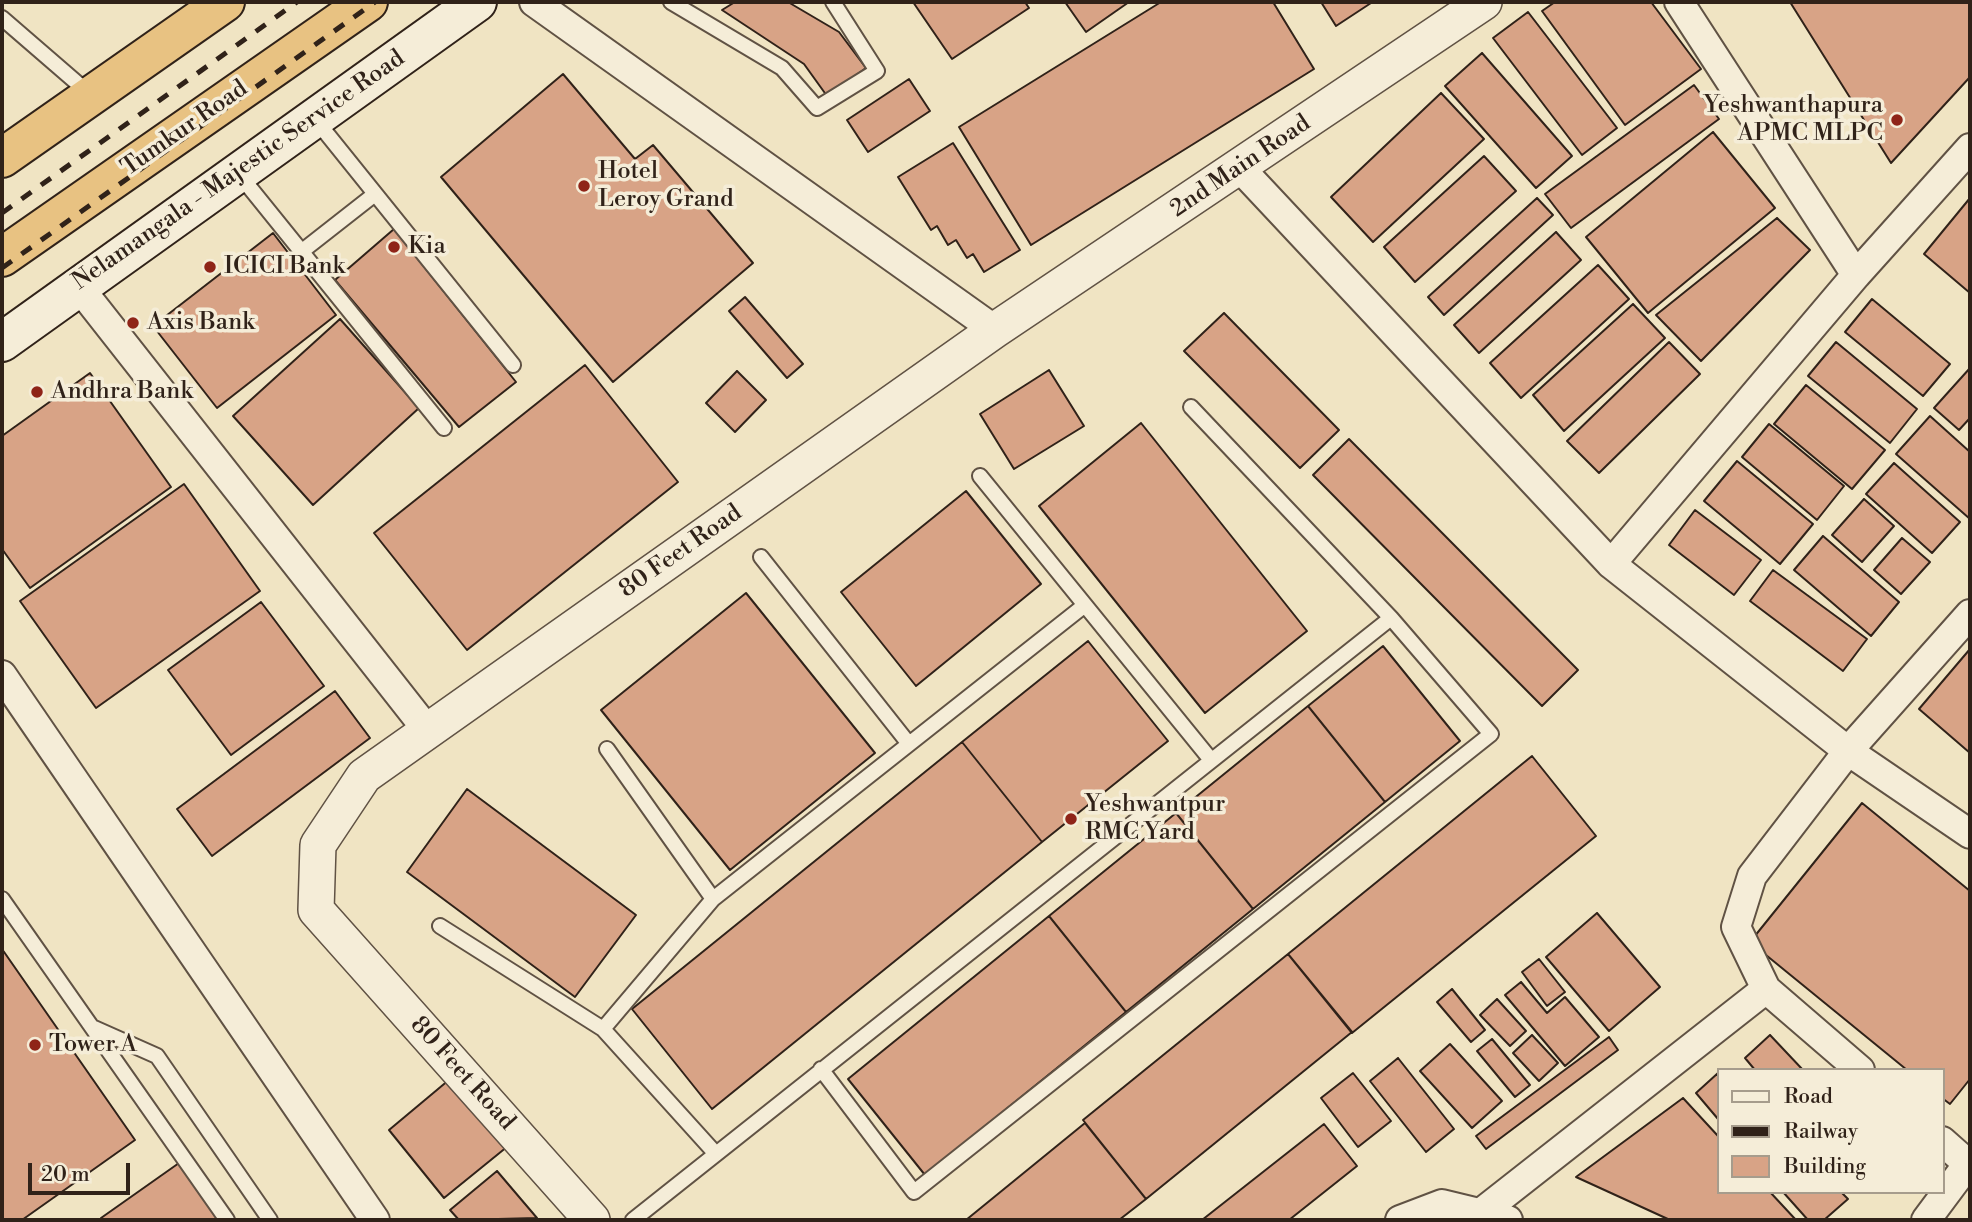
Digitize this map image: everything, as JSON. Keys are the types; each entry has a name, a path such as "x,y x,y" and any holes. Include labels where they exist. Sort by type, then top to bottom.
{"highway":[{"path":"2,158 225,2"},
{"name":"Tumkur Road","path":"2,257 368,2"}],"main road":[{"name":"Nelamangala - Majestic Service Road","path":"2,342 477,2"}],"street":[{"path":"534,2 995,330"},
{"name":"2nd Main Road","path":"995,330 1485,2"},
{"path":"1679,2 1856,275"},
{"path":"1611,564 1856,275 1970,148"},
{"path":"1240,168 1611,564 1848,751 1970,834"},
{"path":"78,286 428,731"},
{"name":"80 Feet Road","path":"592,1220 316,910 318,845 364,776 995,330"},
{"path":"1858,1068 1766,989 1736,928 1752,876 1848,751 1970,614"},
{"path":"2,675 375,1220"},
{"path":"1400,1220 1441,1204 1495,1216 1766,989"},
{"path":"1926,1220 1969,1162 1944,1143"}],"lane":[{"path":"671,2 782,68 817,108 877,71 833,2"},
{"path":"2,18 91,95"},
{"path":"314,118 513,365"},
{"path":"237,172 444,428"},
{"path":"301,252 375,194"},
{"path":"821,1069 914,1192 1491,734 1391,618 1191,407"},
{"path":"980,476 1211,761"},
{"path":"761,557 909,744"},
{"path":"603,1029 713,899 1084,605"},
{"path":"633,1220 1391,618"},
{"path":"607,749 713,899"},
{"path":"2,898 228,1220"},
{"path":"440,926 603,1029 716,1154"},
{"path":"92,1028 156,1056 270,1220"}],"building":[{"path":"735,2 788,2 839,32 866,68 827,96 804,64 722,10"},
{"path":"913,2 1025,2 1029,8 952,59"},
{"path":"1065,2 1129,2 1086,32"},
{"path":"1161,2 1273,2 1314,69 1031,245 959,127"},
{"path":"1321,2 1370,2 1371,3 1336,26"},
{"path":"1555,2 1651,2 1701,69 1625,125 1542,11"},
{"name":"Yeshwanthapura APMC MLPC","path":"1790,2 1970,2 1970,77 1891,163"},
{"path":"1528,12 1617,128 1582,155 1493,38"},
{"path":"1482,53 1572,156 1536,188 1445,86"},
{"name":"Hotel Leroy Grand","path":"563,74 635,159 653,145 753,263 613,382 441,177"},
{"path":"909,79 930,111 868,152 847,120"},
{"path":"1694,85 1719,119 1571,228 1545,194"},
{"path":"1441,93 1484,139 1373,242 1331,197"},
{"path":"1713,132 1775,208 1648,313 1586,237"},
{"path":"953,143 1020,250 984,272 973,254 967,258 956,240 948,245 937,226 931,230 898,177"},
{"path":"1484,156 1516,191 1415,282 1384,247"},
{"path":"1537,198 1553,215 1444,315 1428,297"},
{"path":"1970,198 1970,293 1924,254"},
{"path":"1777,218 1810,250 1701,361 1656,315"},
{"path":"394,229 516,382 459,427 335,280"},
{"path":"1556,232 1581,260 1479,353 1454,325"},
{"path":"273,233 336,315 217,408 153,326"},
{"path":"1598,265 1629,299 1521,398 1490,363"},
{"path":"745,297 803,364 787,378 729,311"},
{"path":"1872,299 1950,364 1923,396 1845,332"},
{"path":"1633,304 1665,338 1564,431 1533,395"},
{"path":"1224,313 1339,430 1300,468 1184,351"},
{"path":"340,319 419,408 313,505 233,416"},
{"path":"1669,342 1700,374 1599,473 1567,441"},
{"path":"1836,342 1917,409 1890,443 1808,376"},
{"path":"585,365 678,482 467,650 374,533"},
{"path":"1970,368 1970,418 1959,430 1934,408"},
{"path":"1049,370 1084,426 1014,469 980,414"},
{"path":"737,371 766,400 735,432 706,403"},
{"path":"90,373 171,487 30,588 2,549 2,436"},
{"path":"1806,385 1885,450 1852,489 1774,424"},
{"path":"1930,416 1970,452 1970,519 1896,454"},
{"path":"1141,423 1307,631 1205,713 1039,506"},
{"path":"1769,424 1844,486 1817,520 1742,457"},
{"path":"1349,439 1578,670 1542,706 1313,475"},
{"path":"1737,461 1813,524 1780,564 1704,501"},
{"path":"1894,463 1960,522 1932,553 1866,494"},
{"path":"184,484 260,591 96,708 20,601"},
{"path":"966,491 1041,584 916,686 841,592"},
{"path":"1864,499 1894,526 1862,562 1832,535"},
{"path":"1695,510 1761,560 1734,595 1669,545"},
{"path":"1823,536 1899,602 1871,636 1794,570"},
{"path":"1902,538 1930,562 1901,594 1874,570"},
{"path":"1773,570 1867,639 1843,671 1750,601"},
{"path":"746,593 875,753 730,870 601,710"},
{"path":"261,602 324,686 231,755 168,670"},
{"path":"1088,641 1168,741 1042,842 962,742"},
{"path":"1383,646 1460,741 1385,802 1308,706"},
{"path":"1970,649 1970,753 1919,709"},
{"path":"335,691 370,738 212,856 177,809"},
{"path":"1308,706 1385,802 1253,909 1176,813"},
{"path":"962,742 1042,842 712,1109 632,1009"},
{"path":"1532,756 1596,836 1352,1033 1288,954"},
{"path":"467,789 636,915 575,997 407,872"},
{"path":"1862,803 1970,891 1970,1079 1950,1104 1944,1100 1944,1068 1905,1068 1750,942"},
{"path":"1176,813 1253,909 1126,1012 1049,916"},
{"path":"1597,913 1660,987 1609,1031 1546,957"},
{"path":"1049,916 1126,1012 925,1175 848,1079"},
{"name":"Tower A","path":"2,949 135,1140 22,1220 2,1220"},
{"path":"1288,954 1352,1032 1146,1199 1083,1120"},
{"path":"1539,959 1565,992 1547,1006 1522,972"},
{"path":"1521,982 1547,1013 1565,997 1599,1037 1565,1066 1505,995"},
{"path":"1452,989 1485,1030 1471,1042 1437,1002"},
{"path":"1497,999 1526,1031 1510,1046 1480,1015"},
{"path":"1532,1035 1558,1063 1539,1081 1513,1053"},
{"path":"1770,1035 1801,1068 1753,1068 1745,1058"},
{"path":"1609,1037 1618,1050 1486,1149 1476,1136"},
{"path":"1492,1039 1530,1085 1515,1097 1477,1051"},
{"path":"1450,1044 1502,1101 1472,1128 1420,1071"},
{"path":"1398,1058 1454,1129 1426,1152 1370,1081"},
{"path":"1353,1073 1391,1121 1358,1147 1321,1098"},
{"path":"456,1074 513,1142 444,1198 389,1130"},
{"path":"1716,1075 1716,1117 1696,1093"},
{"path":"1683,1098 1716,1134 1716,1194 1772,1194 1796,1220 1670,1220 1576,1177"},
{"path":"1085,1123 1146,1199 1119,1220 966,1220"},
{"path":"1324,1124 1357,1166 1289,1220 1202,1220"},
{"path":"179,1163 219,1220 102,1220 101,1218"},
{"path":"497,1171 537,1218 459,1220 450,1210"},
{"path":"1785,1194 1843,1194 1848,1199 1824,1220 1808,1220"}],"railway":[{"path":"2,213 297,2"},
{"path":"2,268 375,2"}],"place":[{"name":"Yeshwanthapura APMC MLPC","path":"1897,120"},
{"name":"Hotel Leroy Grand","path":"584,186"},
{"name":"Kia","path":"394,247"},
{"name":"ICICI Bank","path":"210,267"},
{"name":"Axis Bank","path":"133,323"},
{"name":"Andhra Bank","path":"37,392"},
{"name":"Yeshwantpur RMC Yard","path":"1071,819"},
{"name":"Tower A","path":"35,1045"}]}
